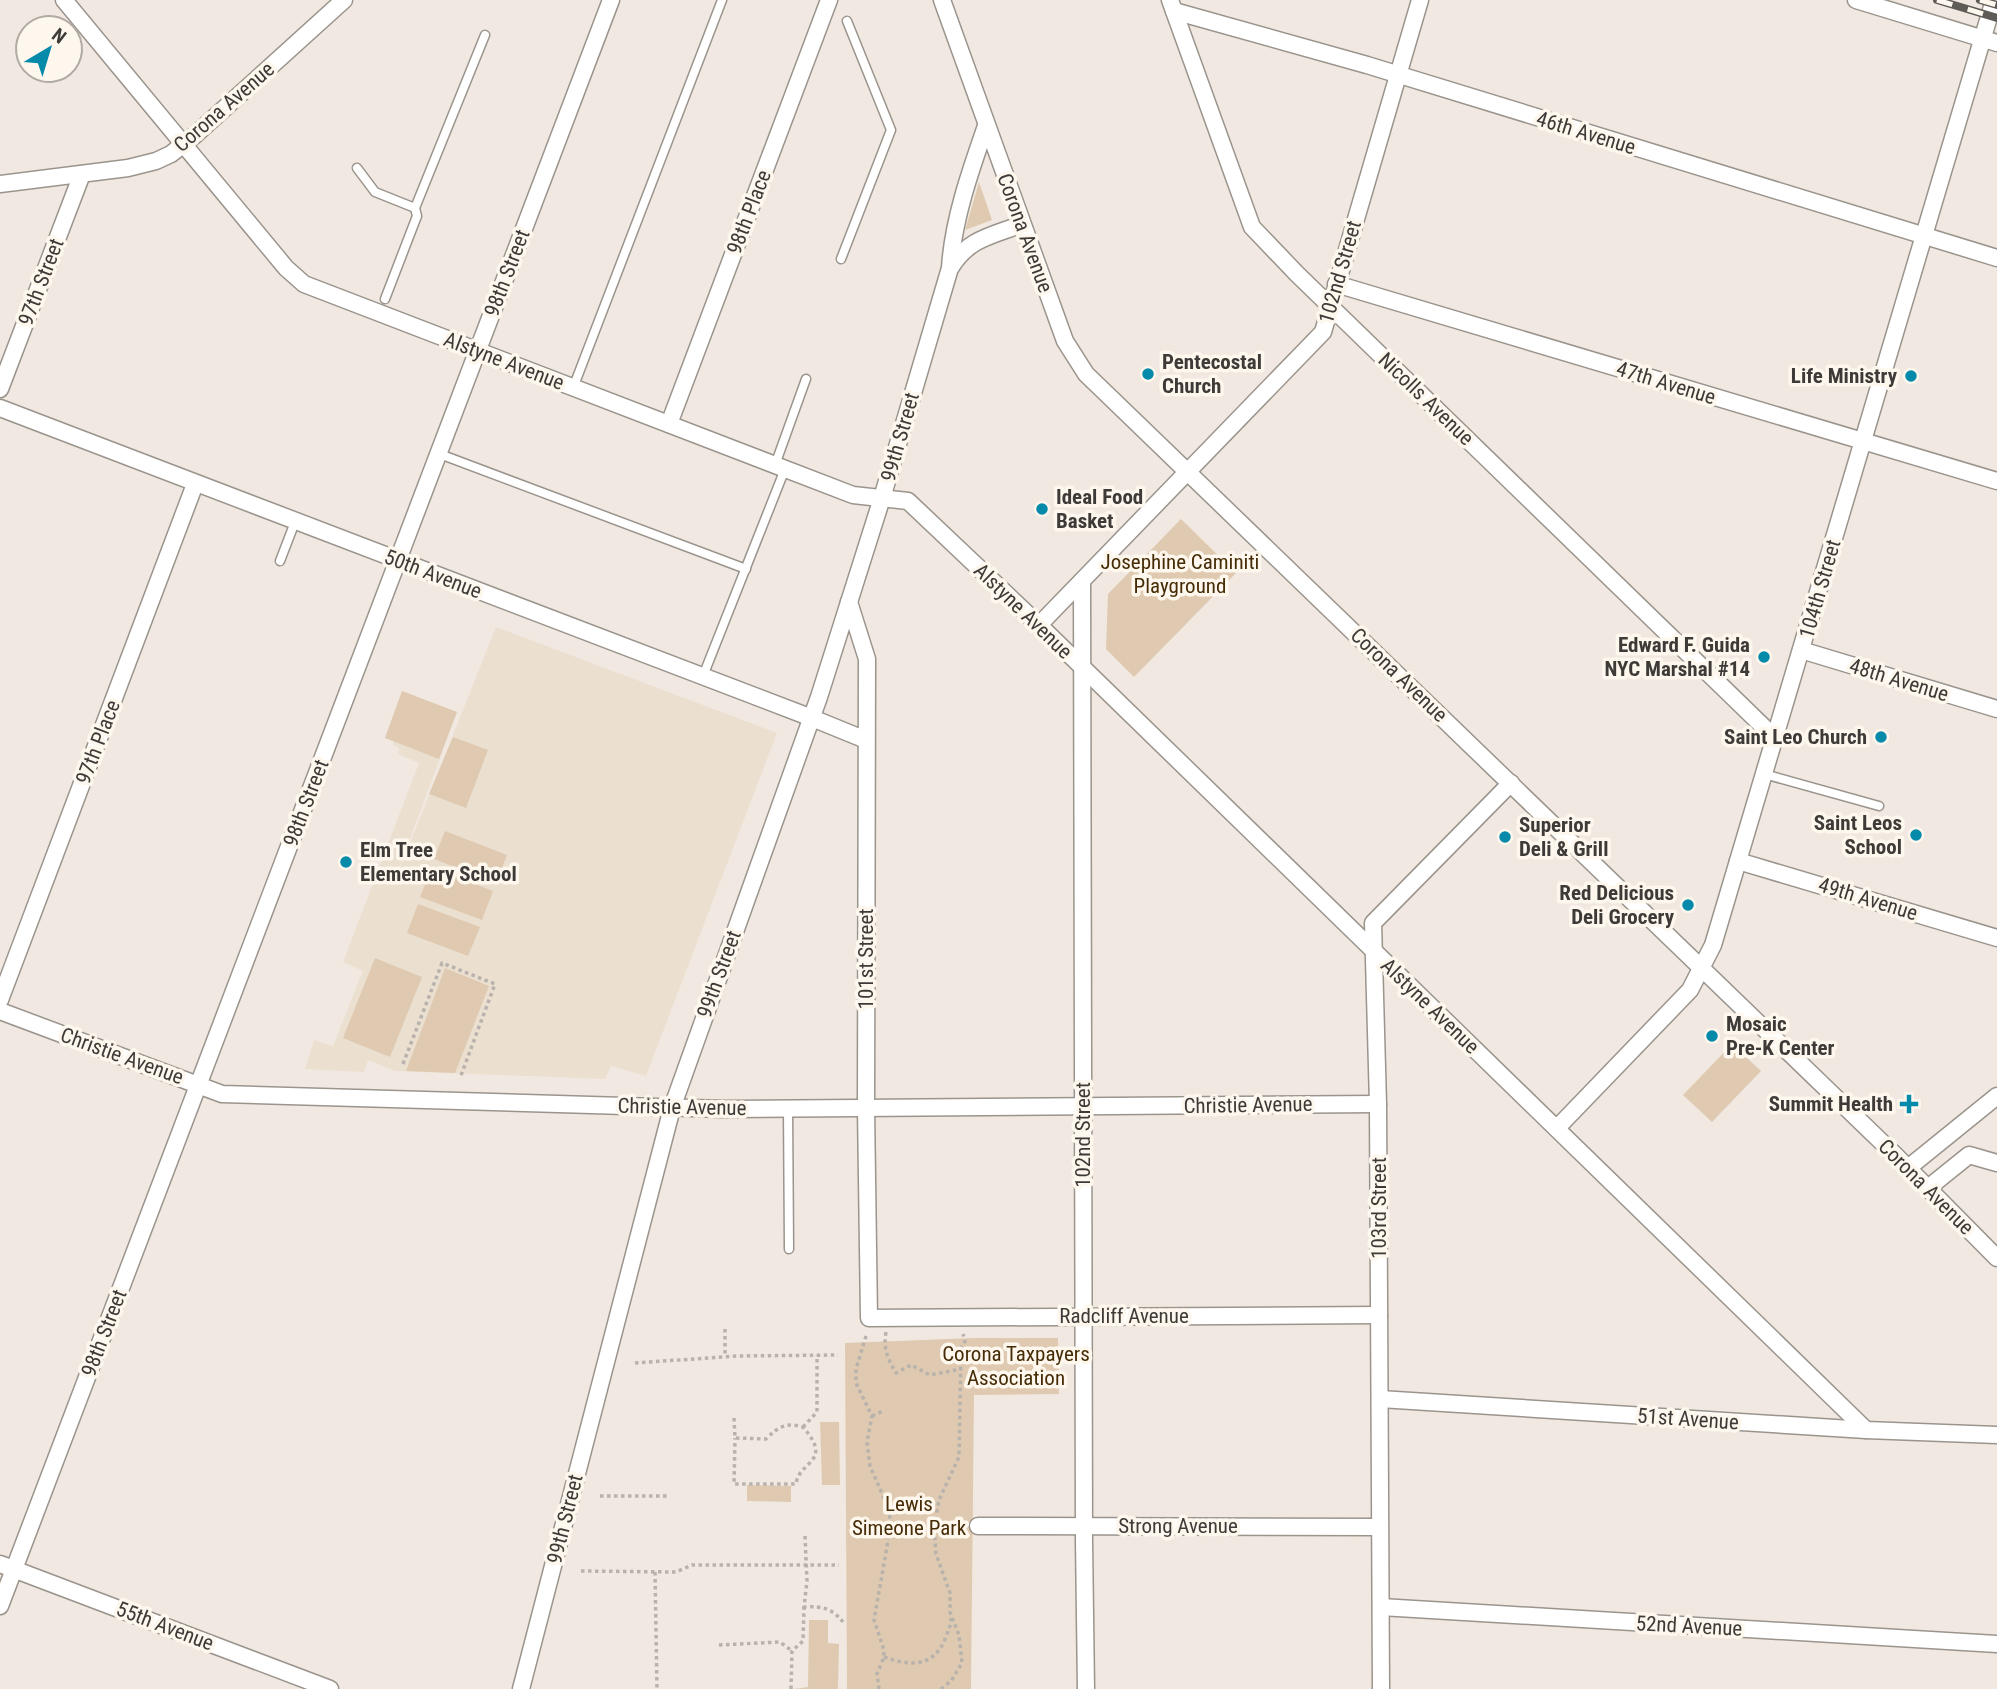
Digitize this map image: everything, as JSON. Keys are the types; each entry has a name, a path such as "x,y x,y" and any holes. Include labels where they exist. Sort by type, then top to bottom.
{"street":[{"name":"Alstyne Avenue","path":"64,0 286,268 304,284 853,495 908,501 1039,625 1866,1430"},
{"name":"Corona Avenue","path":"0,184 156,161 184,145 344,0"},
{"name":"98th Street","path":"0,1606 7,1567 198,1085 611,0"},
{"name":"98th Place","path":"670,424 829,0"},
{"name":"Corona Avenue","path":"942,0 1065,341 1086,374 1701,967 1997,1258"},
{"name":"102nd Street","path":"1039,625 1323,332 1420,0"},
{"path":"1856,0 1990,41"},
{"name":"104th Street","path":"1557,1128 1690,990 1713,945 1924,237 1990,41 1994,0"},
{"name":"46th Avenue","path":"1172,6 1997,258"},
{"name":"Nicolls Avenue","path":"1172,6 1252,227 1775,738"},
{"name":"99th Street","path":"521,1689 672,1108 813,718 950,268 957,223 986,126"},
{"name":"97th Street","path":"0,389 82,174"},
{"name":"99th Street","path":"950,268 961,252 975,242 1022,224"},
{"name":"47th Avenue","path":"1336,284 1997,481"},
{"name":"50th Avenue","path":"0,408 866,740"},
{"name":"97th Place","path":"0,1000 195,484"},
{"name":"102nd Street","path":"1082,581 1086,1689"},
{"name":"101st Street","path":"849,603 867,659 866,1108 869,1318"},
{"name":"48th Avenue","path":"1801,650 1997,709"},
{"name":"103rd Street","path":"1381,1689 1378,1104 1373,923 1511,783"},
{"name":"49th Avenue","path":"1738,861 1997,939"},
{"name":"Christie Avenue","path":"0,1011 222,1094 672,1108 1378,1104"},
{"path":"1908,1168 1997,1096"},
{"path":"1928,1188 1969,1155 1997,1163"},
{"name":"Radcliff Avenue","path":"869,1318 1379,1315"},
{"name":"51st Avenue","path":"1380,1399 1866,1430 1997,1435"},
{"name":"Strong Avenue","path":"978,1526 1379,1527"},
{"name":"55th Avenue","path":"7,1567 330,1689"},
{"name":"52nd Avenue","path":"1381,1607 1997,1644"}],"lane":[{"path":"573,388 722,0"},
{"path":"841,259 891,130 848,21"},
{"path":"385,299 417,216 415,208 485,36"},
{"path":"357,168 375,192 415,208"},
{"path":"703,676 746,569 806,380"},
{"path":"437,453 746,569"},
{"path":"280,561 295,522"},
{"path":"1764,774 1879,806"},
{"path":"788,1108 789,1249"}],"path":[{"path":"403,1064 442,963 495,984 460,1078"},
{"path":"725,1329 725,1356"},
{"path":"886,1329 884,1346 896,1373 911,1365 930,1375 961,1368"},
{"path":"884,1657 912,1664 924,1661 934,1656 941,1648 951,1625 950,1593 936,1554 934,1527 939,1500 959,1457 961,1347 965,1342 963,1334"},
{"path":"866,1336 856,1369 856,1383 872,1416 867,1442 870,1466 890,1512 888,1541 874,1620 884,1657 877,1674 879,1689"},
{"path":"803,1427 817,1412 817,1355"},
{"path":"635,1363 725,1356 838,1355"},
{"path":"872,1416 883,1411"},
{"path":"734,1418 734,1484 796,1484 798,1475 811,1463 815,1453 813,1441 803,1427 785,1425 775,1429 766,1439 735,1438"},
{"path":"600,1496 668,1496"},
{"path":"934,1527 978,1526"},
{"path":"791,1689 792,1651 803,1641 807,1581 804,1565 805,1536"},
{"path":"581,1572 676,1572 692,1565 839,1565"},
{"path":"655,1572 657,1689"},
{"path":"804,1607 828,1608 843,1622"},
{"path":"941,1689 951,1681 962,1663 959,1635 950,1612"},
{"path":"719,1645 780,1643 792,1651"}],"shaded area":[{"path":"496,627 777,733 646,1076 611,1066 605,1079 395,1071 368,1060 364,1072 305,1069 314,1040 333,1046 363,971 343,962 419,763 398,754 399,748 393,745 394,741 385,738 402,691 457,712 392,888"}],"green space":[{"path":"979,182 992,220 965,230"},
{"name":"Josephine Caminiti Playground","path":"1181,519 1236,573 1134,677 1106,649 1108,594"},
{"path":"402,691 457,712 439,759 385,738"},
{"path":"453,737 488,750 466,808 429,794"},
{"path":"445,831 507,855 496,883 434,859"},
{"path":"432,867 493,891 482,920 420,897"},
{"path":"418,904 480,927 468,956 407,933"},
{"path":"375,958 422,977 390,1057 343,1038"},
{"path":"445,968 489,986 455,1073 406,1071"},
{"path":"1732,1044 1761,1071 1712,1122 1683,1095"},
{"name":"Lewis Simeone Park","path":"1058,1338 1059,1394 974,1395 971,1689 847,1689 845,1343"},
{"path":"820,1422 839,1422 840,1485 822,1485"},
{"path":"747,1485 791,1486 791,1502 747,1501"},
{"path":"809,1620 828,1620 828,1643 839,1644 838,1689 793,1689 808,1687"}],"railway":[{"path":"1937,0 1997,18"},
{"path":"1980,0 1997,5"}],"place":[{"name":"Pentecostal Church","path":"1148,374"},
{"name":"Life Ministry","path":"1911,376"},
{"name":"Ideal Food Basket","path":"1042,509"},
{"name":"Edward F. Guida NYC Marshal #14","path":"1764,657"},
{"name":"Saint Leo Church","path":"1881,737"},
{"name":"Saint Leos School","path":"1916,835"},
{"name":"Superior Deli & Grill","path":"1505,837"},
{"name":"Elm Tree Elementary School","path":"346,862"},
{"name":"Red Delicious Deli Grocery","path":"1688,905"},
{"name":"Mosaic Pre-K Center","path":"1712,1036"},
{"name":"Summit Health","path":"1909,1104"}],"park label":[{"name":"Corona Taxpayers Association","path":"1016,1366"}]}
